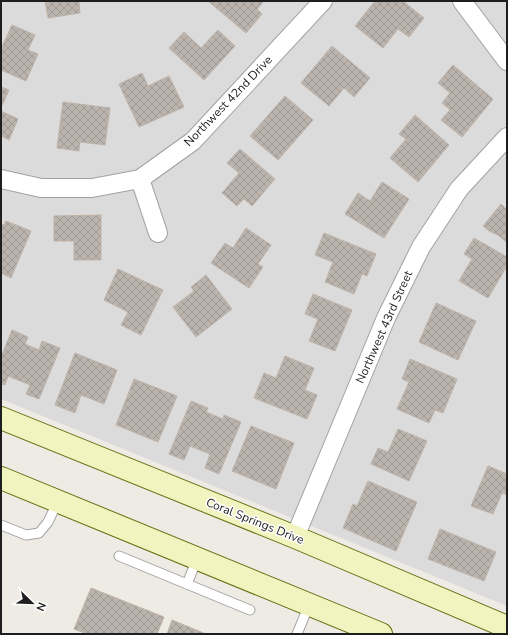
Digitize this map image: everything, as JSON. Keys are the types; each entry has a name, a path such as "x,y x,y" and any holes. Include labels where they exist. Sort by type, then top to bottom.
{"main road":[{"name":"Coral Springs Drive","path":"1,418 294,537 505,627"},
{"path":"1,478 381,634"}],"street":[{"name":"Northwest 42nd Drive","path":"1,178 41,188 92,188 140,178 193,141 323,1"},
{"path":"462,1 507,61"},
{"name":"Northwest 43rd Street","path":"294,537 386,318 420,247 459,189 507,137"},
{"path":"140,178 158,233"}],"lane":[{"path":"1,524 26,535 39,533 48,522 58,501"},
{"path":"119,556 250,610"},
{"path":"187,584 197,559"},
{"path":"297,634 309,605"}],"shaded area":[{"path":"1,1 507,1 507,606 1,399"}],"building":[{"path":"45,1 79,1 80,13 48,18"},
{"path":"208,1 264,1 257,9 262,14 246,33"},
{"path":"375,1 403,1 424,18 409,37 398,29 383,48 355,26"},
{"path":"12,25 35,35 28,50 38,54 26,81 1,70 1,49"},
{"path":"218,30 235,46 204,80 169,48 184,32 201,48"},
{"path":"332,46 370,78 354,97 344,88 329,106 301,83"},
{"path":"453,65 493,99 462,137 441,120 450,110 442,103 450,93 438,83"},
{"path":"142,73 148,86 169,76 184,107 139,127 119,84"},
{"path":"1,87 9,90 1,108"},
{"path":"285,96 313,120 278,160 250,136"},
{"path":"63,102 110,108 105,145 80,142 79,151 57,148"},
{"path":"1,111 18,119 9,140 1,136"},
{"path":"415,115 449,145 418,182 390,158 406,139 399,134"},
{"path":"240,149 275,179 252,206 244,199 237,206 222,193 239,173 227,163"},
{"path":"382,182 409,199 384,238 345,214 358,193 370,201"},
{"path":"501,204 507,210 507,243 498,235 489,231 483,226"},
{"path":"101,215 101,260 74,260 74,241 54,241 54,216"},
{"path":"6,221 31,231 11,278 1,273 1,224 4,225"},
{"path":"246,228 271,245 258,264 263,267 249,288 211,263 225,243 233,248"},
{"path":"324,233 376,254 367,276 362,274 354,294 325,282 333,262 315,255"},
{"path":"474,238 507,257 507,266 488,298 459,281 472,259 464,254"},
{"path":"118,269 163,290 141,335 121,325 128,312 104,300"},
{"path":"206,275 232,309 196,337 173,307 194,291 191,287"},
{"path":"313,294 352,310 335,351 309,341 318,319 305,314"},
{"path":"436,303 476,321 458,360 419,342"},
{"path":"12,330 28,337 25,344 39,350 42,341 60,348 39,399 26,394 30,385 8,376 5,385 1,384 1,357"},
{"path":"75,353 117,370 104,404 81,395 75,413 55,405"},
{"path":"285,356 314,368 305,390 317,395 307,419 254,398 264,373 276,378"},
{"path":"410,359 457,379 443,413 435,410 429,423 397,409 409,382 402,379"},
{"path":"134,379 177,396 158,442 116,425"},
{"path":"191,401 208,408 206,412 223,419 224,415 241,422 219,474 205,468 210,454 190,446 184,460 169,454"},
{"path":"251,426 294,443 276,489 232,471"},
{"path":"398,429 427,441 409,481 371,464 378,448 388,452"},
{"path":"488,466 507,474 507,495 502,493 493,514 471,506"},
{"path":"368,481 417,502 396,551 343,528 353,504 357,506"},
{"path":"440,529 496,552 484,581 428,559"},
{"path":"91,588 164,617 157,634 87,634 74,629"},
{"path":"172,620 206,634 167,634"}]}
